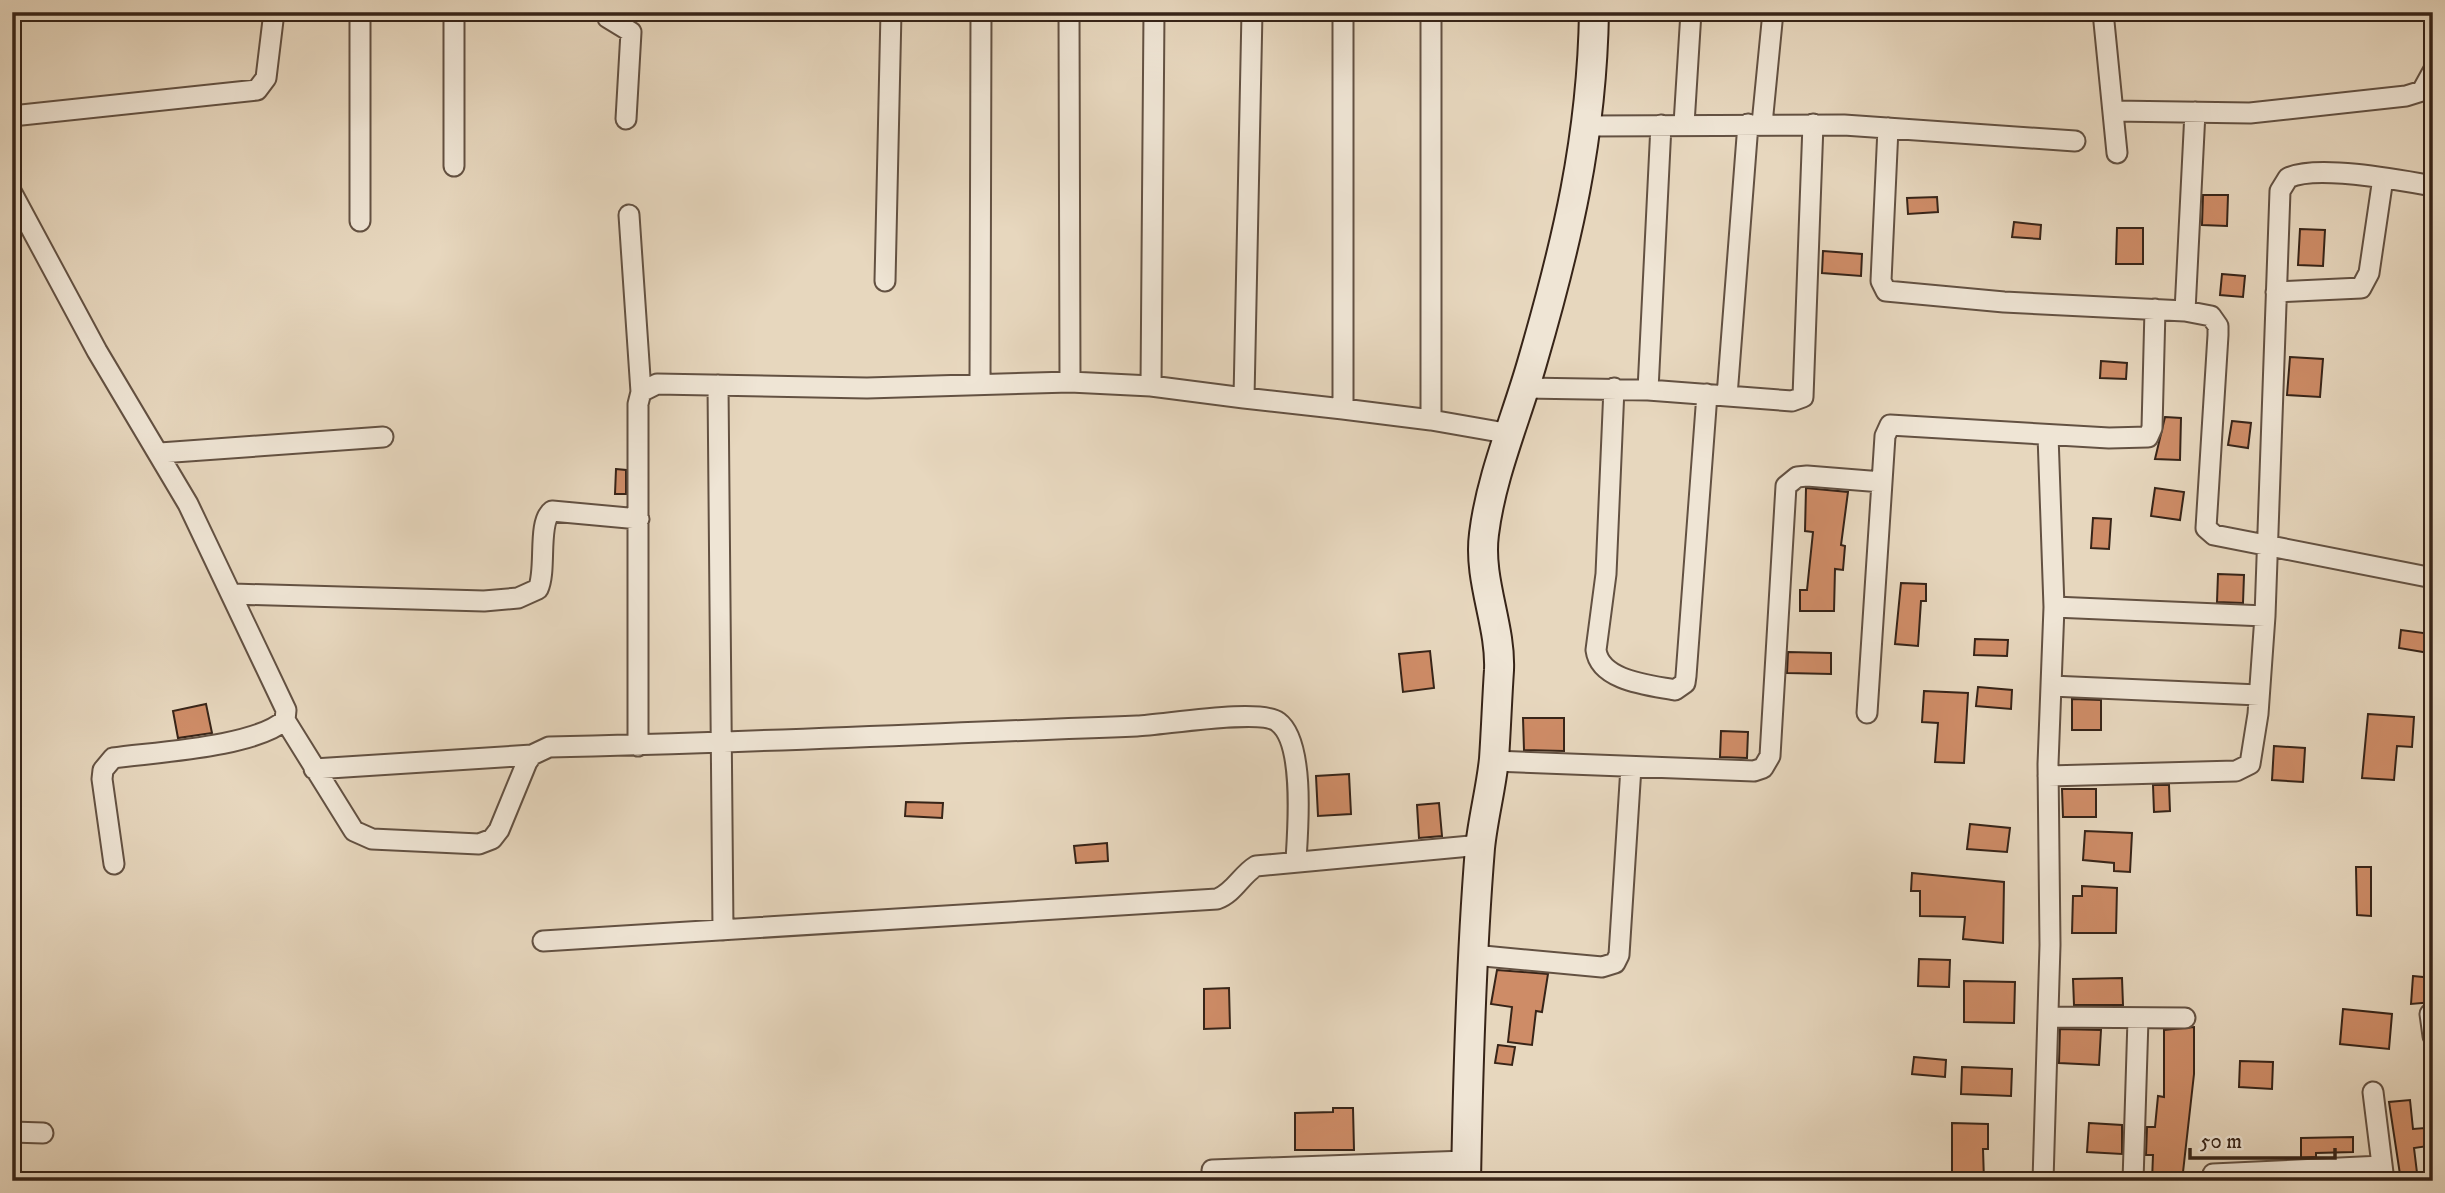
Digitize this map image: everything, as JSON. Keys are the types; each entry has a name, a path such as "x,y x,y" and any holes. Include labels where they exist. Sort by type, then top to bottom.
{"street":[{"path":"12,116 257,90 266,78 274,12"},
{"path":"360,12 360,221"},
{"path":"454,12 454,166"},
{"path":"609,12 608,18 631,32 626,118"},
{"path":"885,281 891,12"},
{"path":"980,383 981,12"},
{"path":"1069,12 1070,382"},
{"path":"1151,386 1154,12"},
{"path":"1244,398 1252,12"},
{"path":"1343,12 1343,409"},
{"path":"1431,12 1432,420"},
{"path":"1212,1170 1466,1171 1473,955 1480,845 1494,761 1499,651 1489,600 1483,537 1566,247 1588,126 1594,12"},
{"path":"1684,124 1691,12"},
{"path":"1727,396 1755,124 1773,12"},
{"path":"2104,12 2117,153"},
{"path":"2114,111 2250,113 2406,96 2423,91 2433,71"},
{"path":"2185,311 2195,112"},
{"path":"1588,126 1812,124 2075,141"},
{"path":"1524,388 1614,388 1792,401 1803,397 1812,124"},
{"path":"1648,390 1661,125"},
{"path":"1888,128 1881,281 1886,291 2004,302 2185,311 2211,316 2218,326 2206,528 2214,535 2433,578"},
{"path":"2048,776 2244,769 2253,755 2264,616 2280,191 2288,178 2309,173 2383,178 2433,186"},
{"path":"2276,292 2361,288 2369,273 2383,178"},
{"path":"12,193 97,351 160,453 233,594 282,697 286,710 285,720 348,824 361,836 373,839 479,844 492,839 499,830 532,755"},
{"path":"629,215 641,392 638,404 638,746"},
{"path":"12,235 31,227"},
{"path":"1867,713 1885,436 1890,425 2142,439 2151,434 2155,309"},
{"path":"641,392 657,384 867,388 1070,382 1151,386 1432,420 1511,433"},
{"path":"718,385 723,930"},
{"path":"1614,388 1606,574 1596,650 1597,661 1609,672 1675,690 1685,683 1686,676 1707,394"},
{"path":"2043,1181 2048,1017 2048,776 2054,607 2048,435"},
{"path":"160,453 383,437"},
{"path":"1494,761 1754,771 1767,764 1770,756 1786,486 1797,477 1807,476 1882,482"},
{"path":"233,594 484,601 518,598 538,589 542,580 545,521 552,511 639,519"},
{"path":"2054,607 2264,616"},
{"path":"2050,686 2259,695"},
{"path":"314,769 532,755 549,747 638,746 1144,726 1261,715 1281,724 1288,732 1294,751 1296,860"},
{"path":"114,864 102,779 107,763 113,758 235,741 264,733 285,720"},
{"path":"1473,955 1602,967 1615,963 1619,955 1631,767"},
{"path":"543,941 1217,899 1233,890 1242,876 1256,866 1296,860 1480,845"},
{"path":"2430,1014 2433,1036"},
{"path":"2048,1017 2185,1018"},
{"path":"2133,1181 2138,1019"},
{"path":"2213,1174 2383,1174 2374,1092"},
{"path":"12,1132 43,1133"}],"building":[{"path":"2203,195 2228,195 2227,226 2202,225"},
{"path":"1937,197 1938,212 1908,214 1907,198"},
{"path":"2014,222 2041,225 2040,239 2012,237"},
{"path":"2117,228 2143,228 2143,264 2116,264"},
{"path":"2300,229 2325,230 2323,266 2298,265"},
{"path":"1823,251 1862,254 1861,276 1822,273"},
{"path":"2222,274 2245,276 2243,297 2220,295"},
{"path":"2290,357 2323,359 2320,397 2287,395"},
{"path":"2101,361 2127,363 2126,379 2100,378"},
{"path":"2165,417 2181,418 2180,460 2155,459"},
{"path":"2232,421 2251,423 2248,448 2228,445"},
{"path":"616,469 626,470 626,494 615,494"},
{"path":"1806,488 1848,492 1841,545 1845,546 1843,570 1835,569 1834,611 1800,611 1800,590 1807,590 1813,532 1805,531"},
{"path":"2155,488 2184,492 2180,520 2151,516"},
{"path":"2093,518 2111,519 2109,549 2091,548"},
{"path":"2218,574 2244,575 2243,603 2217,602"},
{"path":"1901,583 1926,584 1926,601 1921,601 1918,646 1895,644"},
{"path":"2401,630 2431,634 2429,653 2399,648"},
{"path":"1975,639 2008,640 2007,656 1974,655"},
{"path":"1430,651 1434,688 1403,692 1399,654"},
{"path":"1788,652 1831,653 1831,674 1787,673"},
{"path":"1978,687 2012,690 2011,709 1976,706"},
{"path":"1924,691 1968,693 1964,763 1935,762 1938,723 1922,722"},
{"path":"2072,699 2101,700 2101,730 2072,730"},
{"path":"206,704 212,733 178,738 173,711"},
{"path":"2368,714 2414,717 2412,747 2397,746 2394,780 2362,778"},
{"path":"1523,718 1564,718 1564,751 1524,750"},
{"path":"1721,731 1748,732 1747,758 1720,757"},
{"path":"2274,746 2305,748 2303,782 2272,780"},
{"path":"1349,774 1351,814 1318,816 1316,776"},
{"path":"2153,785 2169,785 2170,811 2154,812"},
{"path":"2062,789 2096,789 2096,817 2063,817"},
{"path":"906,802 943,803 942,818 905,816"},
{"path":"1439,803 1442,836 1419,838 1417,805"},
{"path":"1970,824 2010,828 2007,852 1967,849"},
{"path":"2085,831 2132,833 2130,872 2114,871 2114,863 2083,860"},
{"path":"1107,843 1108,861 1076,863 1074,846"},
{"path":"2356,867 2371,867 2371,916 2357,915"},
{"path":"1912,873 2004,882 2003,943 1963,939 1965,917 1920,916 1920,891 1911,891"},
{"path":"2082,886 2117,888 2116,933 2072,933 2073,896 2082,896"},
{"path":"1919,959 1950,960 1949,987 1918,986"},
{"path":"1497,970 1548,974 1542,1012 1536,1011 1532,1045 1508,1042 1512,1007 1491,1004"},
{"path":"2413,976 2433,978 2433,1002 2411,1004"},
{"path":"2122,978 2123,1005 2074,1005 2073,979"},
{"path":"1964,981 2015,982 2014,1023 1964,1022"},
{"path":"1229,988 1230,1028 1204,1029 1204,989"},
{"path":"2343,1009 2392,1014 2389,1049 2340,1044"},
{"path":"2194,1027 2194,1074 2182,1181 2152,1181 2153,1155 2146,1155 2147,1127 2155,1127 2158,1096 2164,1097 2164,1030"},
{"path":"2060,1029 2101,1030 2099,1065 2059,1063"},
{"path":"1498,1045 1515,1047 1512,1065 1495,1063"},
{"path":"1914,1057 1946,1060 1945,1077 1912,1074"},
{"path":"2240,1061 2273,1062 2272,1089 2239,1087"},
{"path":"1962,1067 2012,1069 2011,1096 1961,1094"},
{"path":"2410,1100 2413,1129 2425,1128 2428,1146 2414,1148 2418,1181 2401,1181 2389,1102"},
{"path":"1333,1108 1353,1108 1354,1150 1295,1150 1295,1113 1333,1112"},
{"path":"1952,1123 1988,1124 1988,1149 1983,1149 1984,1181 1952,1181"},
{"path":"2089,1123 2122,1125 2122,1154 2087,1152"},
{"path":"2353,1137 2353,1152 2316,1153 2316,1157 2301,1158 2301,1138"}]}
